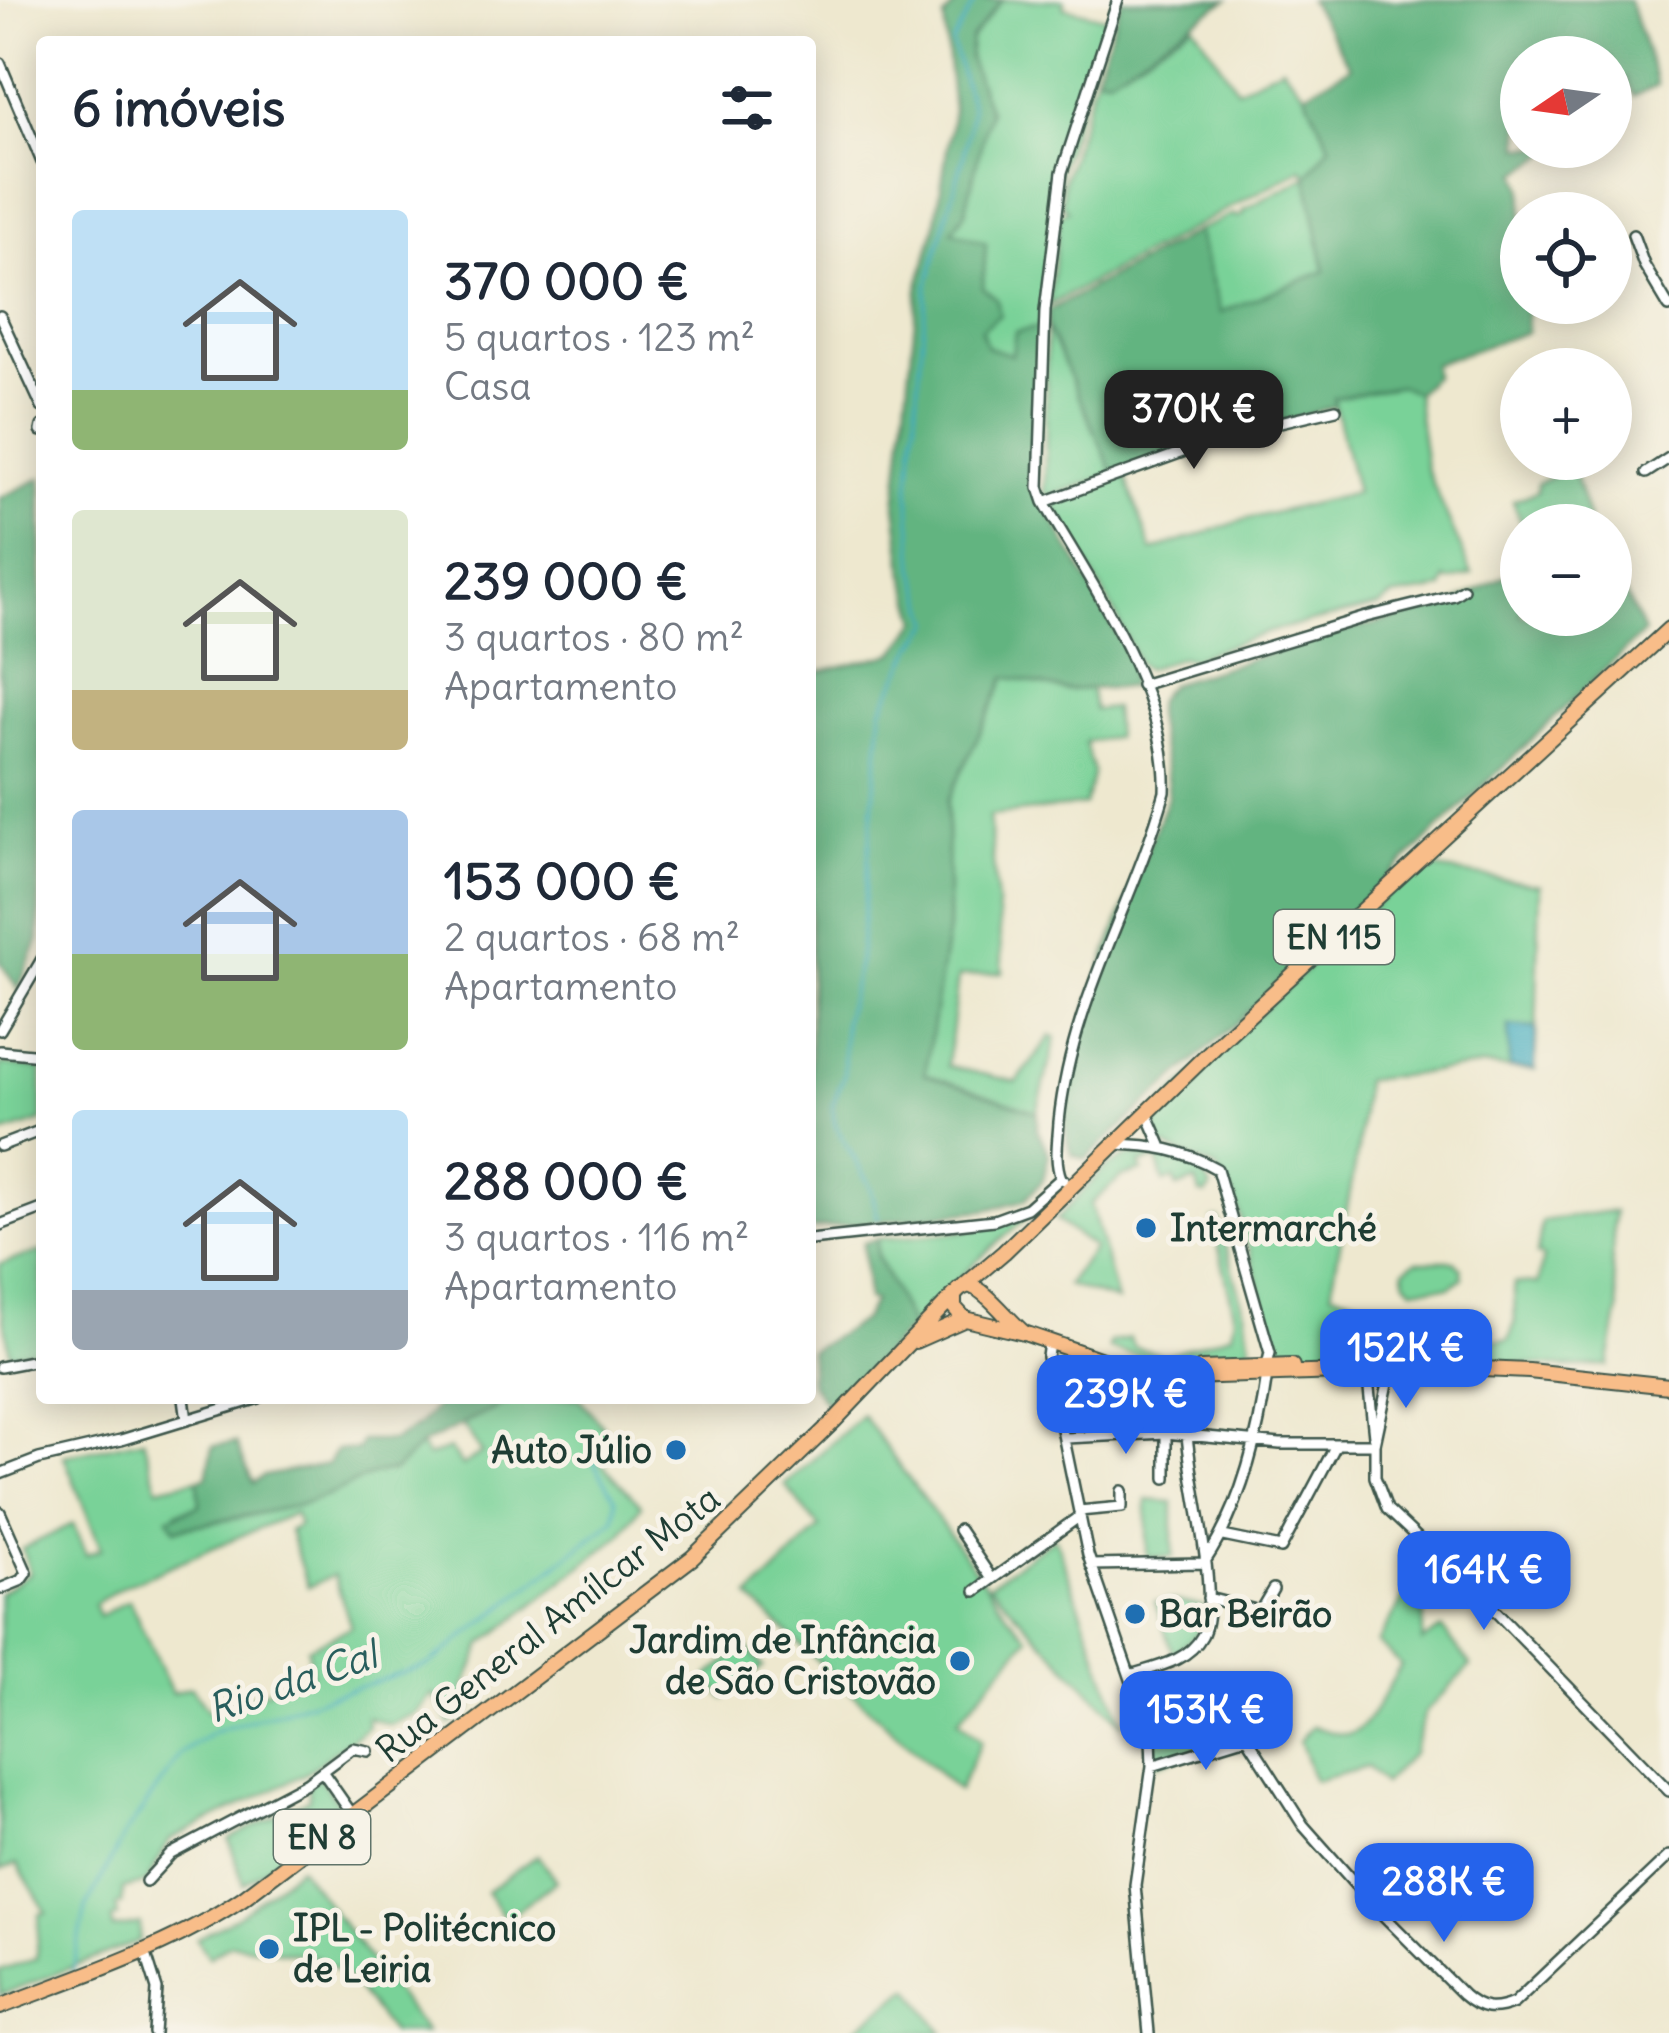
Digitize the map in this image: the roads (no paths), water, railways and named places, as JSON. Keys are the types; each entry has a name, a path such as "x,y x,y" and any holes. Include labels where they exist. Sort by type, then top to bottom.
{"main road":[{"name":"EN 115","path":"959,1291 1004,1252 1067,1182 1669,629"},
{"name":"EN 115","path":"987,1297 1004,1252"},
{"path":"1024,1334 974,1285 959,1291 954,1307 968,1320 1112,1363 1183,1376 1217,1366 1529,1371 1669,1386"},
{"name":"Rua General Amílcar Mota","path":"0,2007 145,1952 223,1912 692,1558 959,1291"},
{"name":"EN 8","path":"968,1320 986,1311 987,1297"},
{"name":"Rua General Amílcar Mota","path":"910,1343 968,1320"}],"street":[{"path":"816,1239 994,1220 1027,1208 1067,1182 1057,1150 1065,1077 1086,1003 1165,793 1161,748 1124,643 1039,488 1045,311 1062,172 1118,0"},
{"path":"0,63 36,148"},
{"path":"1633,235 1669,307"},
{"path":"0,316 36,394"},
{"path":"1043,502 1241,431 1336,409"},
{"path":"1646,473 1669,458"},
{"path":"1141,685 1463,589"},
{"path":"0,1030 36,969"},
{"path":"0,1052 36,1055"},
{"path":"1147,1113 1161,1145"},
{"path":"0,1146 36,1132"},
{"path":"1113,1144 1161,1145 1217,1169 1266,1344 1261,1430 1222,1536 1204,1563"},
{"path":"0,1226 36,1211"},
{"path":"1049,1343 1047,1358 1091,1565 1151,1737 1152,1766 1135,1885 1149,2033"},
{"path":"0,1367 36,1360"},
{"path":"1376,1444 1391,1369"},
{"path":"1367,1370 1375,1477 1387,1509 1669,1791"},
{"path":"1130,1675 1175,1660 1193,1649 1204,1633 1208,1598 1183,1376"},
{"path":"185,1404 187,1420"},
{"path":"0,1474 240,1404"},
{"path":"1066,1438 1166,1432 1255,1442 1376,1444"},
{"path":"1166,1432 1166,1478"},
{"path":"1222,1536 1281,1548 1336,1444"},
{"path":"976,1591 1080,1514 1122,1507 1122,1492"},
{"path":"0,1512 27,1573 0,1589"},
{"path":"959,1530 992,1579"},
{"path":"1091,1565 1204,1563"},
{"path":"1208,1598 1260,1611 1273,1589"},
{"path":"1152,1766 1246,1737 1303,1825 1343,1872 1463,1995 1485,2009 1514,2003 1669,1856"},
{"path":"146,1882 171,1854 306,1783 352,1748 368,1751"},
{"path":"322,1771 352,1814"},
{"path":"145,1952 157,1989 154,2033"}],"water":[{"path":"1508,1026 1536,1028 1535,1070 1509,1068"}],"waterway":[{"path":"878,1219 871,1188 835,1125 832,1106 844,1075 844,1022 859,961 882,709 932,622 915,568 909,493 927,287 972,109 952,43 976,0"},
{"name":"Rio da Cal","path":"72,1976 86,1908 122,1839 182,1753 214,1732 429,1665 615,1519 616,1499 594,1463 597,1458"}],"place":[{"name":"Intermarché","path":"1146,1228"},
{"name":"Auto Júlio","path":"676,1450"},
{"name":"Bar Beirão","path":"1135,1614"},
{"name":"Jardim de Infância de São Cristovão","path":"960,1661"},
{"name":"IPL - Politécnico de Leiria","path":"269,1949"}]}
